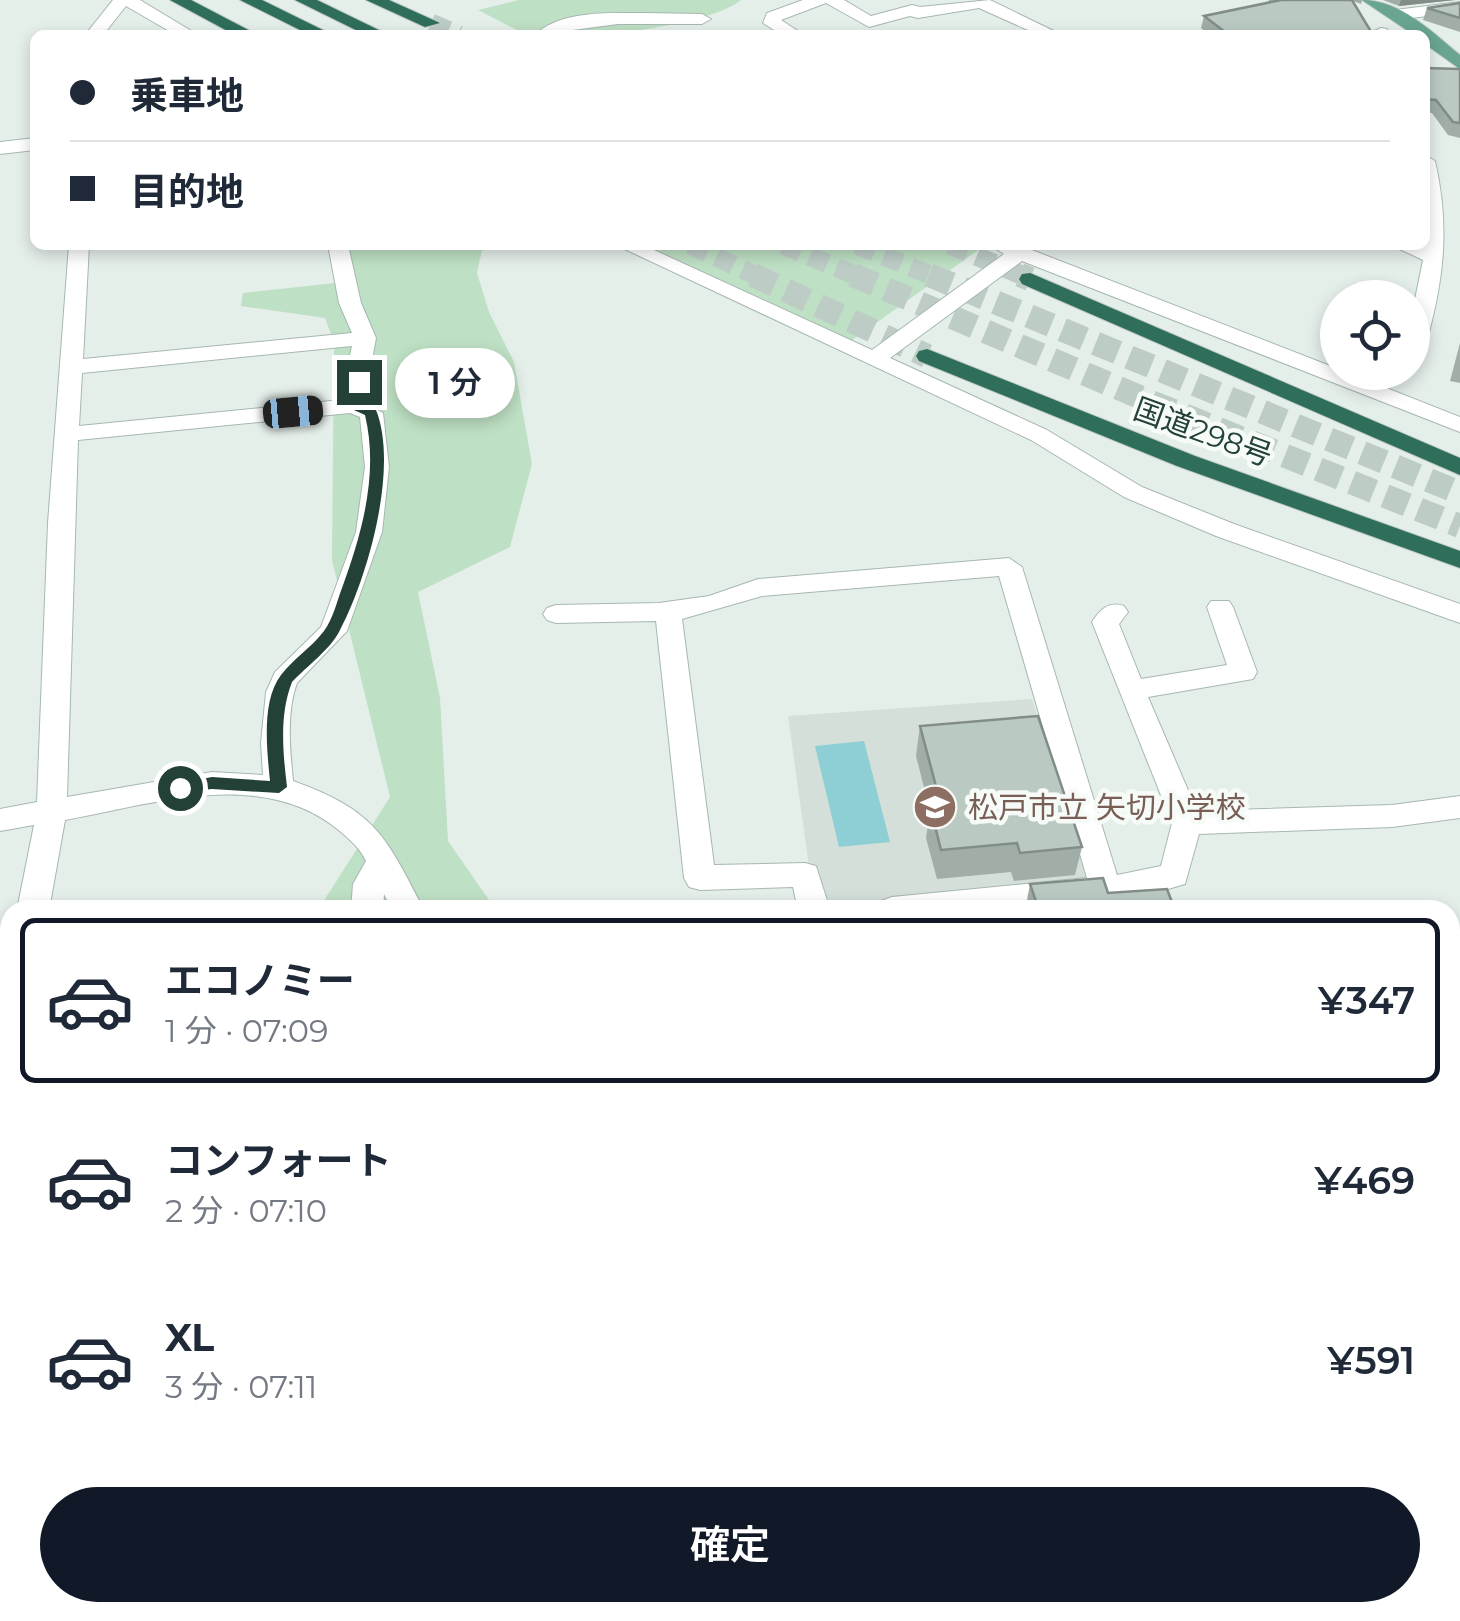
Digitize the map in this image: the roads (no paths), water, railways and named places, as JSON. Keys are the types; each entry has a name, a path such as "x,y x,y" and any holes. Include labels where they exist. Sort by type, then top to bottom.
{"highway":[{"path":"178,0 239,30"},
{"path":"248,0 313,30"},
{"path":"302,0 369,30"},
{"path":"378,0 431,23"},
{"path":"1030,279 1460,467"},
{"name":"国道298号","path":"926,356 1186,462 1460,560"}],"main road":[{"path":"1370,0 1416,30"},
{"path":"1430,41 1460,64"}],"street":[{"path":"98,30 125,0 180,30"},
{"path":"786,30 772,23 773,17 819,0"},
{"path":"832,0 868,22 912,10 918,13 982,2 1015,23 1027,22 1044,30"},
{"path":"1384,30 1401,18 1460,6"},
{"path":"551,30 558,25 598,21 702,20"},
{"path":"0,148 30,145"},
{"path":"1430,185 1437,219 1436,258 1430,282"},
{"path":"35,900 52,811 61,523 79,250"},
{"path":"339,250 350,302 365,338 352,406"},
{"path":"637,250 1039,435 1133,492 1224,530 1460,614"},
{"path":"873,360 1008,250"},
{"path":"1012,250 1460,425"},
{"path":"1414,250 1436,258"},
{"path":"73,367 365,338"},
{"path":"1379,394 1394,390"},
{"path":"68,434 352,406 371,413 377,466 369,532 333,631 286,679 280,692 274,744 279,787"},
{"path":"556,614 668,612 730,602 758,588 1009,567 1105,885"},
{"path":"1131,690 1243,672 1220,608"},
{"path":"668,612 700,878 805,875 811,900"},
{"path":"977,900 1105,885 1130,886 1174,875 1187,824 1105,622 1115,612"},
{"path":"0,820 212,783 279,787 330,806 371,841 403,900"},
{"path":"1187,824 1392,816 1460,807"},
{"path":"368,900 369,884 382,860"}],"water":[{"path":"864,741 890,842 839,847 815,746"}],"tunnel":[{"path":"431,23 447,30"},
{"path":"701,250 759,277"},
{"path":"795,250 859,277"},
{"path":"869,250 935,277"},
{"path":"962,250 1026,277"},
{"path":"753,275 927,356"},
{"path":"853,275 1156,404 1460,526"},
{"path":"929,275 1460,493"},
{"path":"1020,275 1030,279"}],"place":[{"name":"松戸市立 矢切小学校","path":"935,807"}]}
